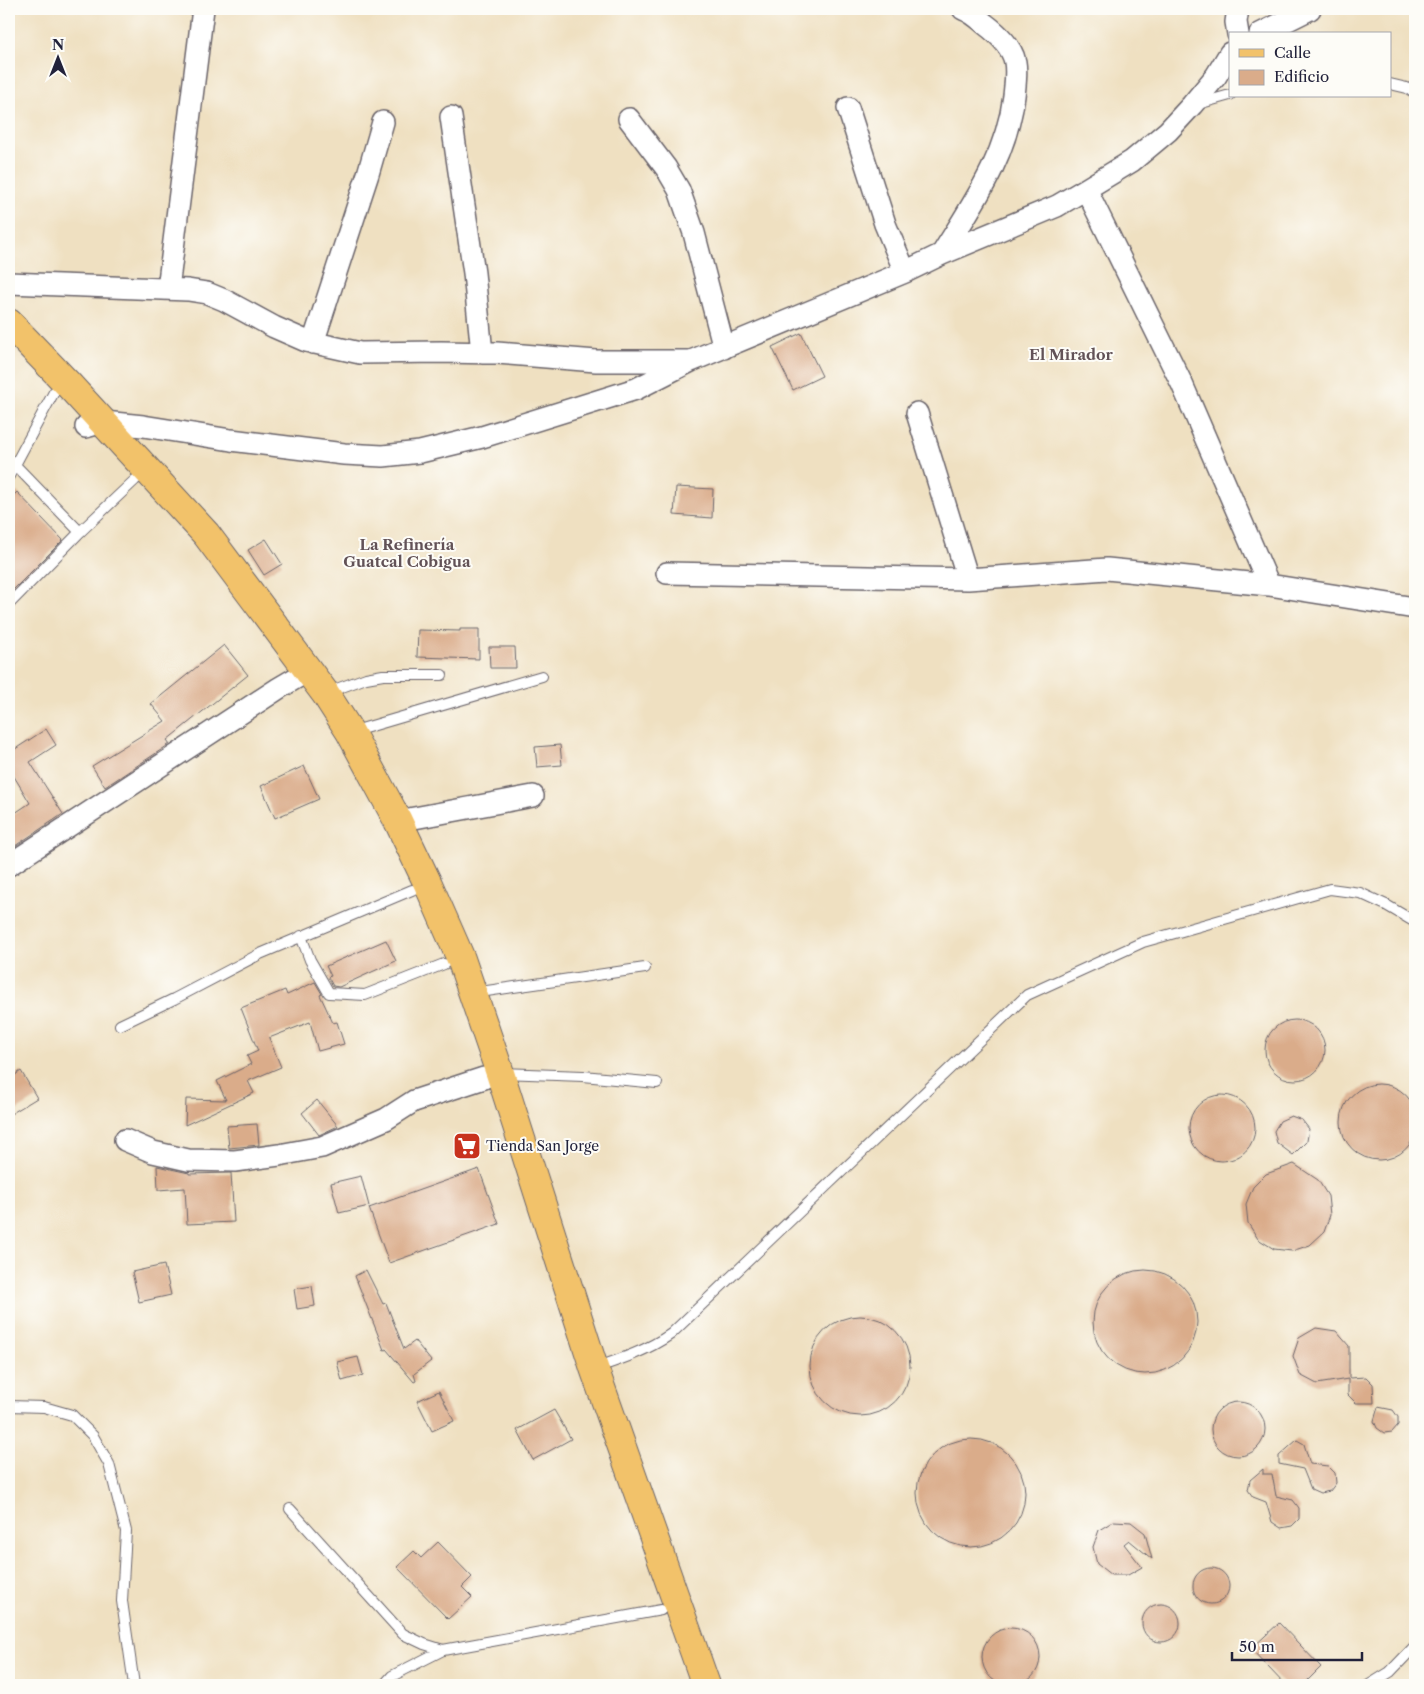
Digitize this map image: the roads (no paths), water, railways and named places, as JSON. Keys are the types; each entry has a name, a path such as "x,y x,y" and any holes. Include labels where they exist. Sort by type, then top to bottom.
{"main road":[{"path":"10,332 141,475 192,542 301,674 338,738 412,890 492,1075 706,1685"},
{"path":"301,674 325,693 350,732 398,821 461,959 472,993 492,1075 578,1373 688,1685"}],"street":[{"path":"168,289 203,9"},
{"path":"942,254 983,187 1001,150 1011,120 1015,88 1015,62 1008,45 994,30 963,9"},
{"path":"1238,9 1236,22 1238,32"},
{"path":"1264,32 1310,9"},
{"path":"95,425 143,426 231,440 344,454 383,456 420,452 482,437 636,389 691,361 905,272 942,254 1057,206 1086,190 1132,162 1168,131 1216,76 1229,55"},
{"path":"848,108 885,224 905,272"},
{"path":"451,117 474,273 482,353"},
{"path":"629,119 666,168 679,190 694,233 724,348"},
{"path":"313,344 383,122"},
{"path":"1086,190 1182,384 1269,585"},
{"path":"9,283 188,290 207,293 313,344 360,353 482,353 596,361 691,361"},
{"path":"917,413 968,579"},
{"path":"667,573 968,579 1106,569 1269,585 1415,608"},
{"path":"9,865 301,674"},
{"path":"398,821 533,796"},
{"path":"125,1140 153,1152 188,1160 235,1161 279,1155 322,1147 386,1119 414,1101 492,1075"}],"lane":[{"path":"1392,84 1407,88 1415,93"},
{"path":"1192,105 1229,95"},
{"path":"9,476 60,387"},
{"path":"15,464 80,532"},
{"path":"9,604 80,532 141,475"},
{"path":"325,693 366,678 383,675 442,675"},
{"path":"350,732 542,676"},
{"path":"594,1368 656,1345 671,1334 1027,995 1143,942 1330,889 1360,893 1386,905 1415,922"},
{"path":"120,1025 260,954 412,890"},
{"path":"301,936 310,960 328,993 365,995 444,964"},
{"path":"472,993 645,968"},
{"path":"492,1075 583,1076 657,1083"},
{"path":"9,1406 44,1407 72,1415 93,1436 109,1464 126,1531 122,1601 134,1685"},
{"path":"290,1509 403,1634 443,1650"},
{"path":"384,1685 392,1676 443,1650 661,1610"},
{"path":"1368,1685 1390,1672 1415,1646"}],"place":[{"name":"Tienda San Jorge","path":"467,1146"}],"district":[{"name":"El Mirador","path":"1071,355"},
{"name":"La Refinería Guatcal Cobigua","path":"407,554"}]}
